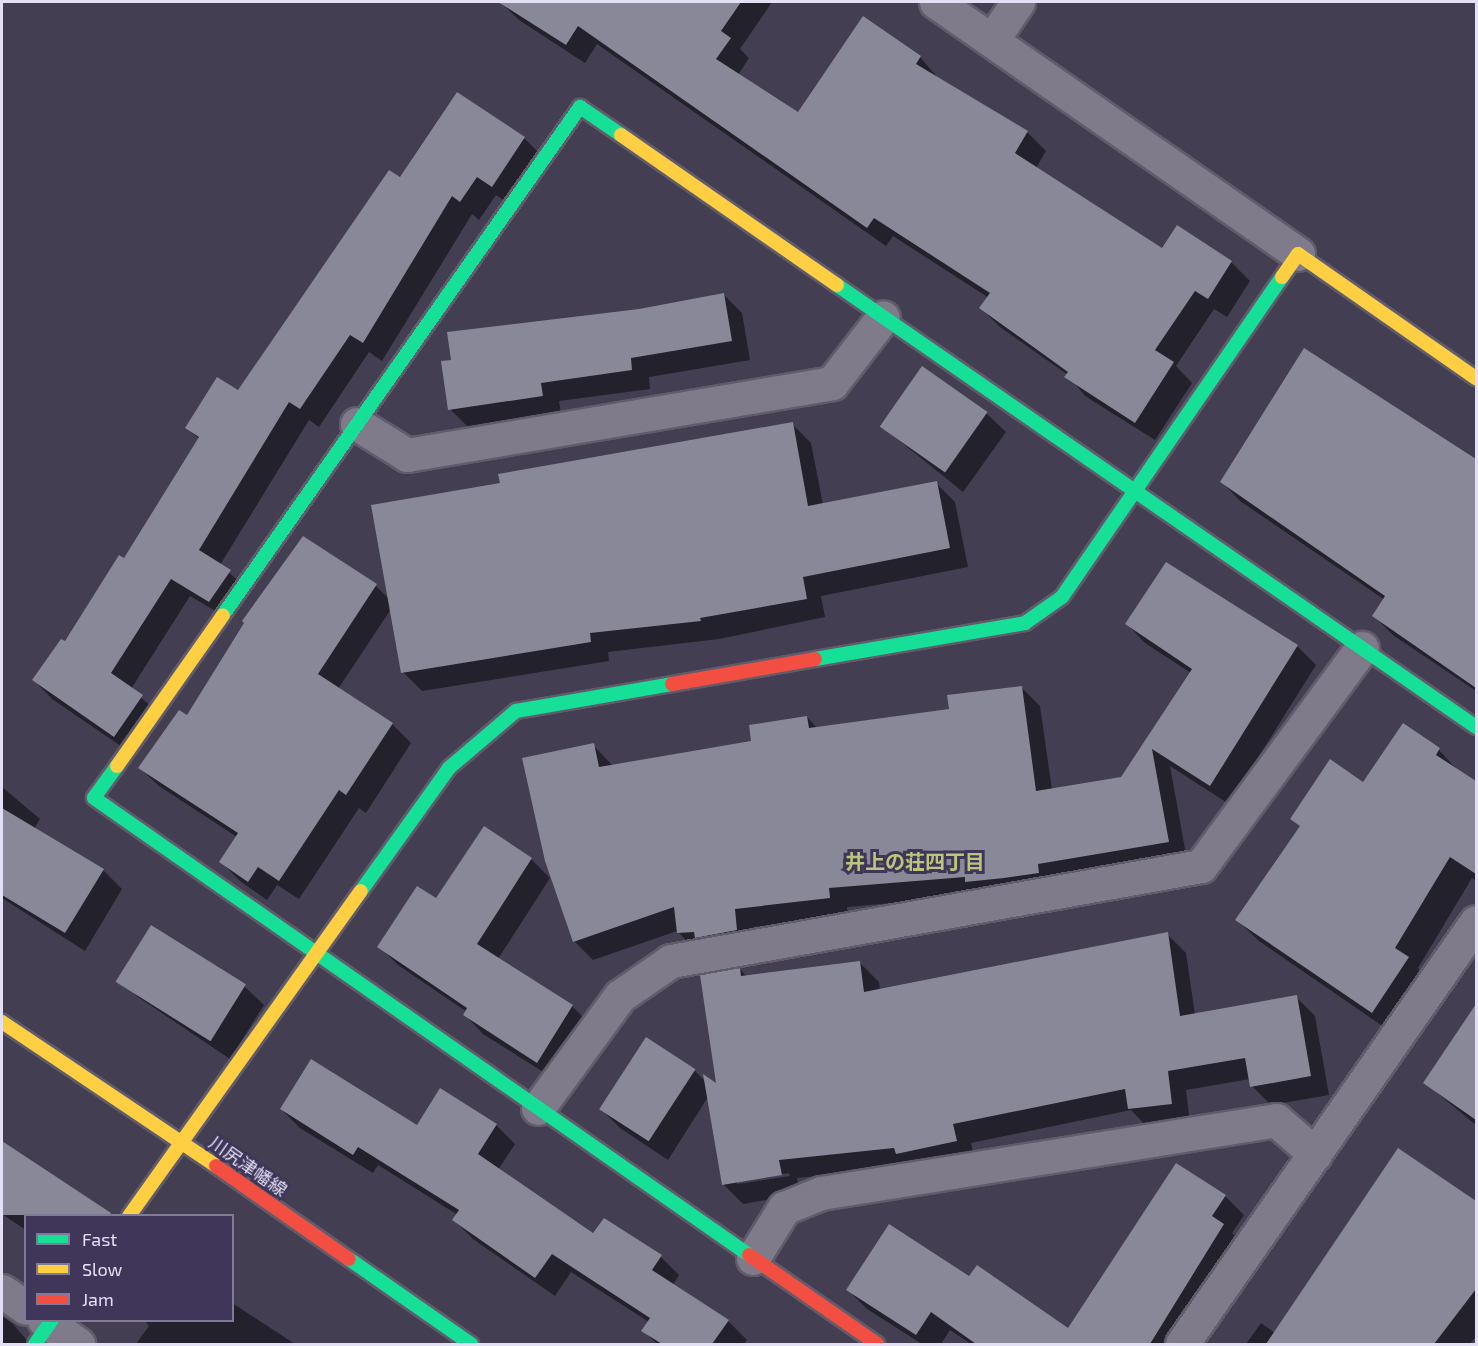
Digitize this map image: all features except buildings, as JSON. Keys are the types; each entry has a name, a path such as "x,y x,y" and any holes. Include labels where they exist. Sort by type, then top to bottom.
{"street":[{"path":"936,2 1476,378"},
{"path":"992,40 1018,2"},
{"path":"877,1344 94,798 580,107 1476,727"},
{"path":"130,1214 183,1143 448,768 516,711 1025,624 1062,597 1298,254"},
{"path":"357,424 407,455 832,383 883,317"},
{"path":"538,1108 620,996 671,961 1201,866 1362,648"},
{"path":"1182,1344 1476,922"},
{"name":"川尻津幡線","path":"2,1022 183,1143 471,1344"},
{"path":"753,1258 784,1208 821,1193 1276,1120 1315,1154"},
{"path":"2,1291 24,1310"},
{"path":"41,1324 78,1344"}],"traffic: fast":[{"path":"223,615 580,107 621,135"},
{"path":"815,659 1025,623 1062,597 1282,277"},
{"path":"837,285 1476,727"},
{"path":"361,891 449,768 516,711 672,684"},
{"path":"117,766 94,798 749,1255"},
{"path":"349,1259 471,1344"},
{"path":"35,1344 51,1322"}],"traffic: slow":[{"path":"621,135 837,285"},
{"path":"1282,277 1298,254 1476,378"},
{"path":"117,766 223,615"},
{"path":"130,1214 361,891"},
{"path":"2,1022 216,1166"}],"traffic: jam":[{"path":"672,684 815,659"},
{"path":"216,1166 349,1259"},
{"path":"749,1255 877,1344"}],"district":[{"name":"井上の荘四丁目","path":"915,861"}]}
